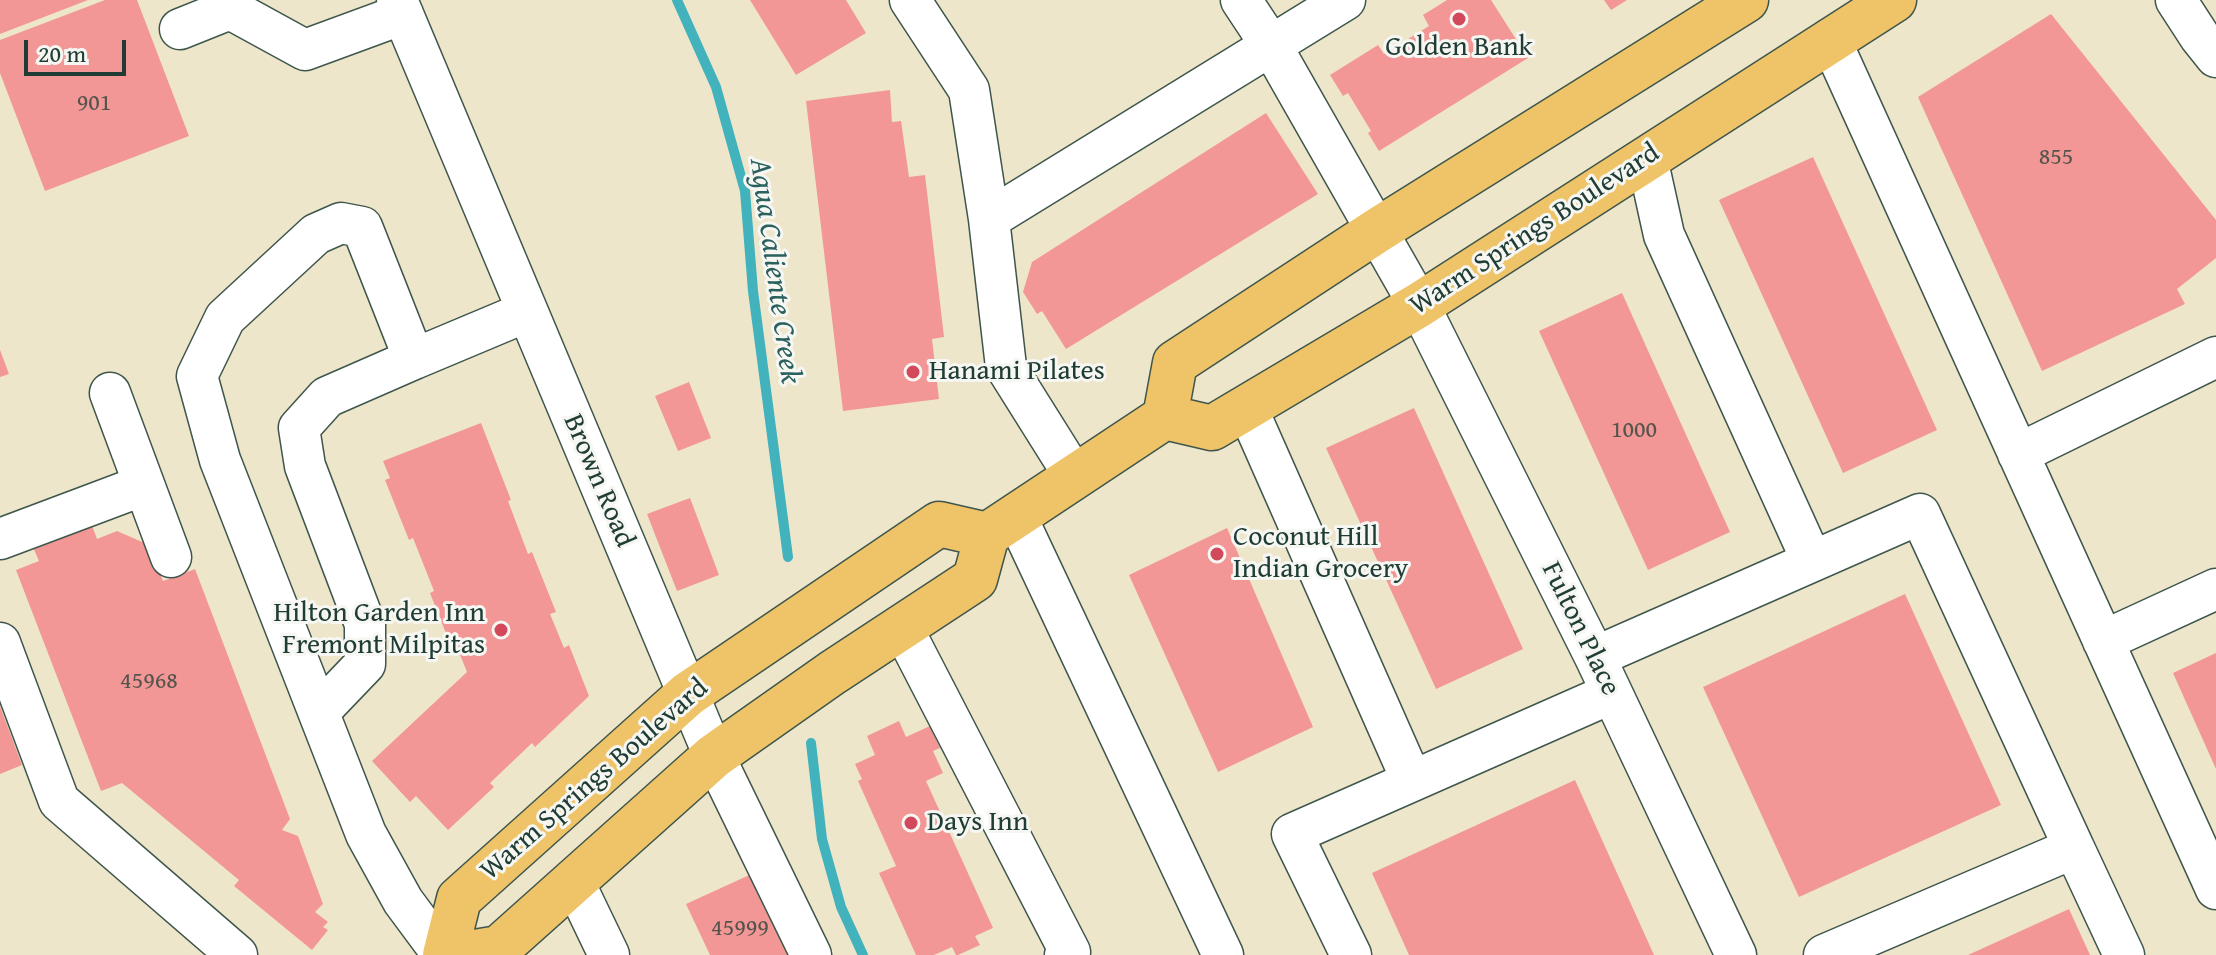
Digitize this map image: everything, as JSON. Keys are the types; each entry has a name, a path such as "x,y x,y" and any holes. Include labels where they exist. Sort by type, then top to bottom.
{"main road":[{"path":"457,955 499,948 714,756 832,673 975,579 1001,526 1165,417 1175,363 1378,230 1746,0"},
{"name":"Warm Springs Boulevard","path":"1165,417 1212,428 1247,408 1419,305 1894,0"},
{"name":"Warm Springs Boulevard","path":"444,955 459,899 688,694 939,524 1001,526"}],"street":[{"path":"910,0 969,90 989,219 1006,367 1075,477"},
{"name":"Fulton Place","path":"1241,0 1272,47 1419,305 1595,657 1736,955"},
{"path":"989,219 1345,0"},
{"path":"2176,0 2215,54"},
{"path":"180,29 230,9 305,50 400,7"},
{"name":"Brown Road","path":"400,7 714,756 811,955"},
{"path":"1830,39 2216,889"},
{"path":"1647,158 1664,235 1812,561"},
{"path":"414,359 362,227 341,223 316,234 225,318 197,376 220,460 366,834 403,901 444,955"},
{"path":"319,712 365,664 365,624 305,466 299,428 327,397 526,312"},
{"path":"2018,454 2216,357"},
{"path":"110,393 171,557"},
{"path":"1247,408 1412,781"},
{"path":"0,539 144,485"},
{"path":"1595,657 1920,514 2124,955"},
{"path":"1001,526 1223,955"},
{"path":"2103,641 2216,589"},
{"path":"903,629 1070,952 1065,955"},
{"path":"0,643 59,801 237,955"},
{"path":"1351,955 1292,834 1612,693"},
{"path":"1824,955 2074,848"},
{"path":"573,880 609,955"}],"building":[{"path":"0,0 88,0 0,34"},
{"path":"105,0 137,0 189,136 45,191 0,73 0,40"},
{"path":"750,0 846,0 866,33 796,75"},
{"path":"1447,0 1491,0 1528,58 1379,151 1348,93 1343,96 1330,75 1378,45 1384,54 1429,26 1423,15"},
{"path":"1604,0 1627,0 1611,10"},
{"path":"2051,14 2216,220 2216,258 2177,289 2185,304 2042,371 1918,97"},
{"path":"890,90 892,122 901,121 909,177 925,175 944,337 932,339 939,399 843,411 806,101"},
{"path":"1266,113 1318,194 1066,349 1042,311 1037,314 1023,292 1032,262"},
{"path":"1813,157 1937,430 1843,473 1719,200"},
{"path":"1622,293 1730,532 1648,570 1539,331"},
{"path":"0,350 9,374 0,377"},
{"path":"689,382 711,438 678,451 655,396"},
{"path":"1414,408 1523,649 1436,689 1326,448"},
{"name":"Hilton Garden Inn Fremont Milpitas","path":"481,423 528,554 532,552 556,612 550,614 564,648 569,645 589,696 535,747 532,743 490,783 494,787 448,830 416,796 410,802 372,761 467,672 458,650 453,651 413,538 409,540 385,480 390,478 383,461"},
{"path":"690,498 719,575 677,591 647,514"},
{"path":"91,523 97,539 117,531 149,545 163,581 195,569 290,819 282,830 298,836 323,904 315,912 328,922 323,927 328,930 312,950 234,886 239,880 122,783 101,791 16,570 39,561 32,545"},
{"path":"1227,528 1313,727 1218,772 1129,575"},
{"path":"1905,594 2001,805 1799,897 1703,687"},
{"path":"2216,653 2216,769 2173,673"},
{"path":"0,706 22,765 0,774"},
{"name":"Days Inn","path":"899,721 906,737 930,726 940,748 933,751 943,773 926,781 993,928 975,936 980,945 958,955 952,947 934,955 916,955 879,873 896,866 858,781 862,779 855,764 875,755 867,736"},
{"path":"1575,780 1654,955 1409,955 1372,873"},
{"path":"756,872 794,955 710,955 686,904"},
{"path":"2069,909 2090,955 1968,955"}],"waterway":[{"name":"Agua Caliente Creek","path":"677,0 716,87 745,191 753,291 788,557"},
{"name":"Agua Caliente Creek","path":"811,743 822,839 841,907 863,955"}],"place":[{"name":"Golden Bank","path":"1459,19"},
{"name":"Hanami Pilates","path":"913,372"},
{"name":"Coconut Hill Indian Grocery","path":"1217,554"},
{"name":"Hilton Garden Inn Fremont Milpitas","path":"501,630"},
{"name":"Days Inn","path":"911,823"}]}
